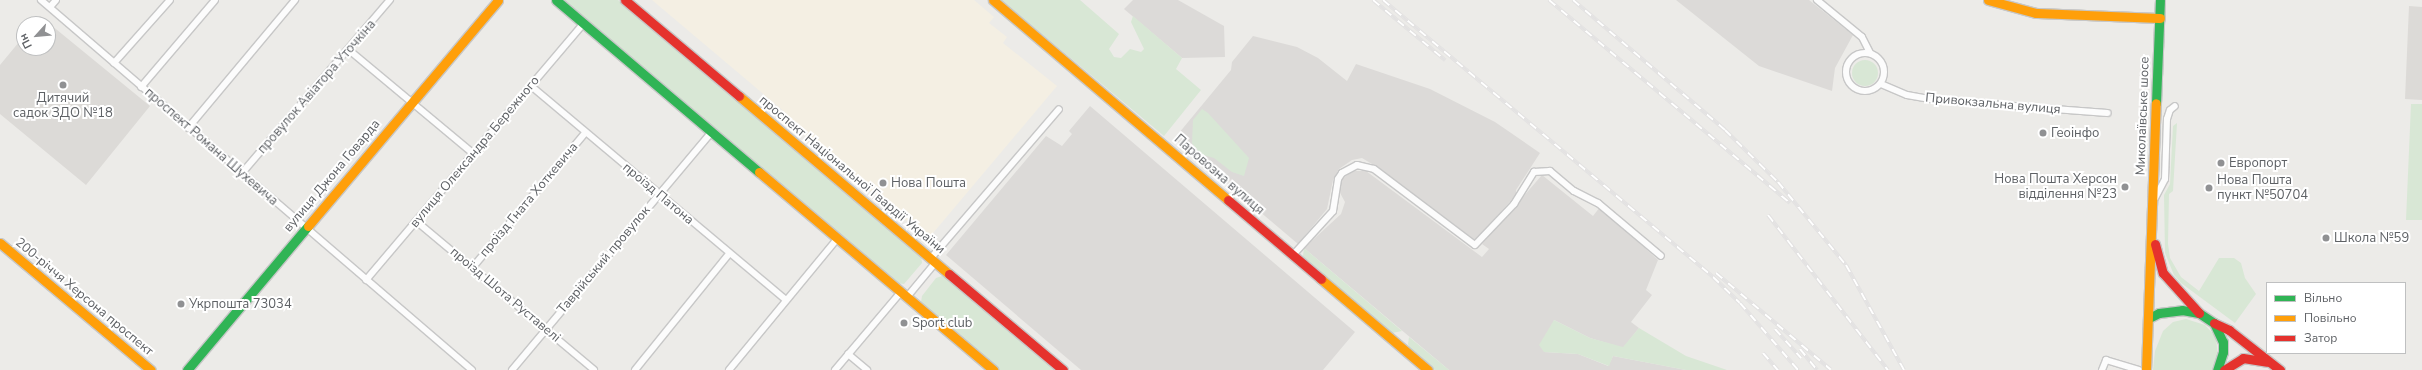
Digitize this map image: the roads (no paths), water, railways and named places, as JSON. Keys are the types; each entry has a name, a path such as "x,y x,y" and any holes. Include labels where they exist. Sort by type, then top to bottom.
{"street":[{"name":"проспект Романа Шухевича","path":"41,0 188,128 472,370"},
{"path":"50,7 56,0"},
{"path":"114,63 170,0"},
{"path":"141,87 215,0"},
{"path":"188,128 295,0"},
{"name":"провулок Авіатора Уточкіна","path":"242,173 349,50 390,0"},
{"name":"вулиця Джона Говарда","path":"187,370 498,0"},
{"path":"556,0 993,370"},
{"name":"проспект Національної Гвардії України","path":"625,0 1063,370"},
{"name":"Паровозна вулиця","path":"993,0 1428,370"},
{"path":"1817,0 1862,37 1870,52 1881,60 1884,65 1885,72 1881,84 1871,90 1858,90 1849,82 1846,76 1848,63 1852,58 1863,52 1870,52"},
{"path":"1988,0 2020,11 2036,13 2160,18"},
{"name":"Миколаївське шосе","path":"2146,349 2149,318 2160,0"},
{"name":"вулиця Олександра Бережного","path":"366,280 584,23"},
{"path":"349,50 474,154"},
{"name":"Привокзальна вулиця","path":"1881,84 1907,96 1935,100 2108,113"},
{"name":"проїзд Патона","path":"531,86 658,195 786,300"},
{"path":"2153,202 2165,179 2167,119 2170,110 2175,106"},
{"path":"835,370 848,354 904,295 1059,109"},
{"name":"Таврійський провулок","path":"512,370 712,132"},
{"name":"проїзд Гната Хоткевича","path":"473,267 585,133"},
{"path":"1293,256 1332,211 1338,179 1342,173 1357,165 1374,169 1475,245 1514,204 1534,172 1550,171 1574,191 1598,203 1661,256"},
{"name":"проїзд Шота Руставелі","path":"416,221 473,267 594,370"},
{"name":"Миколаївське шосе","path":"2152,232 2164,273 2199,313"},
{"path":"729,370 838,239"},
{"name":"200-річчя Херсона проспект","path":"0,243 152,370"},
{"path":"635,370 730,254"},
{"path":"2149,318 2170,310 2199,313 2214,323 2229,330 2280,370"},
{"path":"2214,323 2223,342 2223,352 2217,370"},
{"path":"2102,370 2106,360 2140,370 2146,349"},
{"path":"2146,349 2146,370"},
{"path":"848,354 867,370"},
{"path":"2224,370 2242,358 2272,363"}],"railway":[{"path":"1373,0 1445,60"},
{"path":"1383,0 1713,277 1740,303 1798,370"},
{"path":"1549,0 1790,203"},
{"path":"1573,0 1725,130 1778,182 1846,265 1904,370"},
{"path":"1768,215 1888,370"},
{"path":"1716,273 1831,370"},
{"path":"1775,329 1801,358"},
{"path":"1800,349 1817,370"},
{"path":"1763,353 1778,370"}],"place":[{"name":"Дитячий садок ЗДО №18","path":"63,85"},
{"name":"Геоінфо","path":"2043,133"},
{"name":"Европорт","path":"2221,163"},
{"name":"Нова Пошта","path":"883,183"},
{"name":"Нова Пошта Херсон відділення №23","path":"2125,187"},
{"name":"Нова Пошта пункт №50704","path":"2209,188"},
{"name":"Школа №59","path":"2326,238"},
{"name":"Укрпошта 73034","path":"181,304"},
{"name":"Sport club","path":"904,323"}]}
